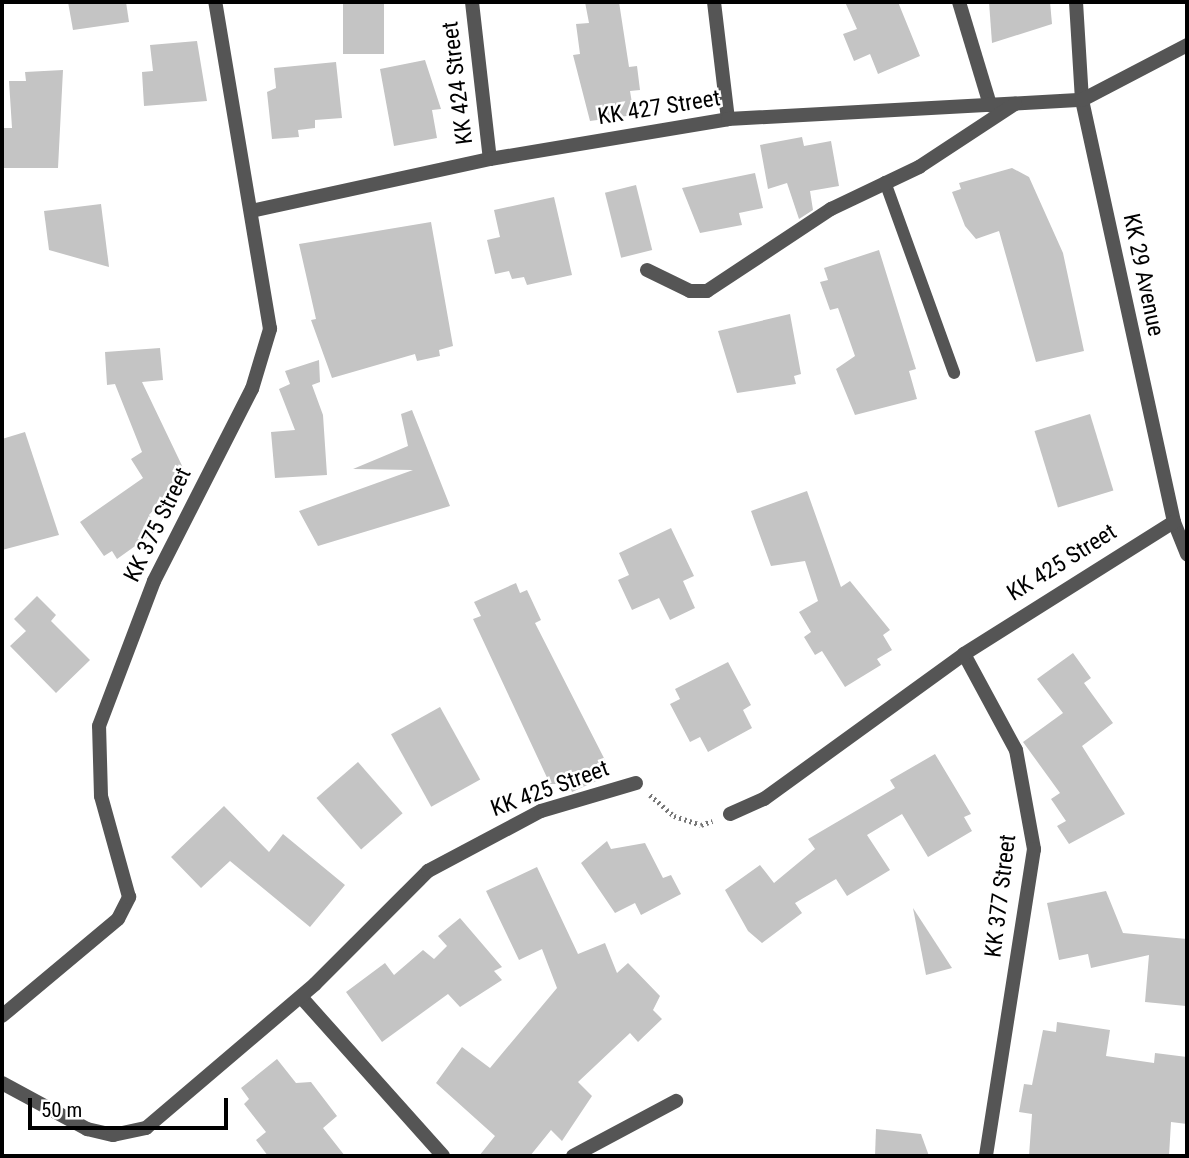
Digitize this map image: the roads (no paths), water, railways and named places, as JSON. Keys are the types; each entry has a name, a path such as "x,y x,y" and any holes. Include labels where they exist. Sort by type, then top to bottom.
{"street":[{"name":"KK 375 Street","path":"2,1016 118,919 129,897 101,796 99,726 155,581 252,388 270,329 215,2"},
{"name":"KK 424 Street","path":"472,2 490,159"},
{"path":"714,2 728,119"},
{"path":"959,2 990,105"},
{"name":"KK 29 Avenue","path":"1076,2 1082,100 1174,522 1187,554"},
{"path":"1082,100 1187,45"},
{"name":"KK 427 Street","path":"251,211 490,159 728,119 1082,100"},
{"path":"647,270 690,291 708,291 831,209 976,134 1015,104"},
{"name":"KK 425 Street","path":"730,814 842,746 964,654 1174,522"},
{"name":"KK 377 Street","path":"964,654 1017,750 1034,849 986,1156"},
{"name":"KK 425 Street","path":"2,1083 87,1129 132,1133 300,997 428,871 541,811 636,783"},
{"path":"300,997 443,1156"},
{"path":"573,1156 676,1101"}],"lane":[{"path":"885,182 954,373"}]}
